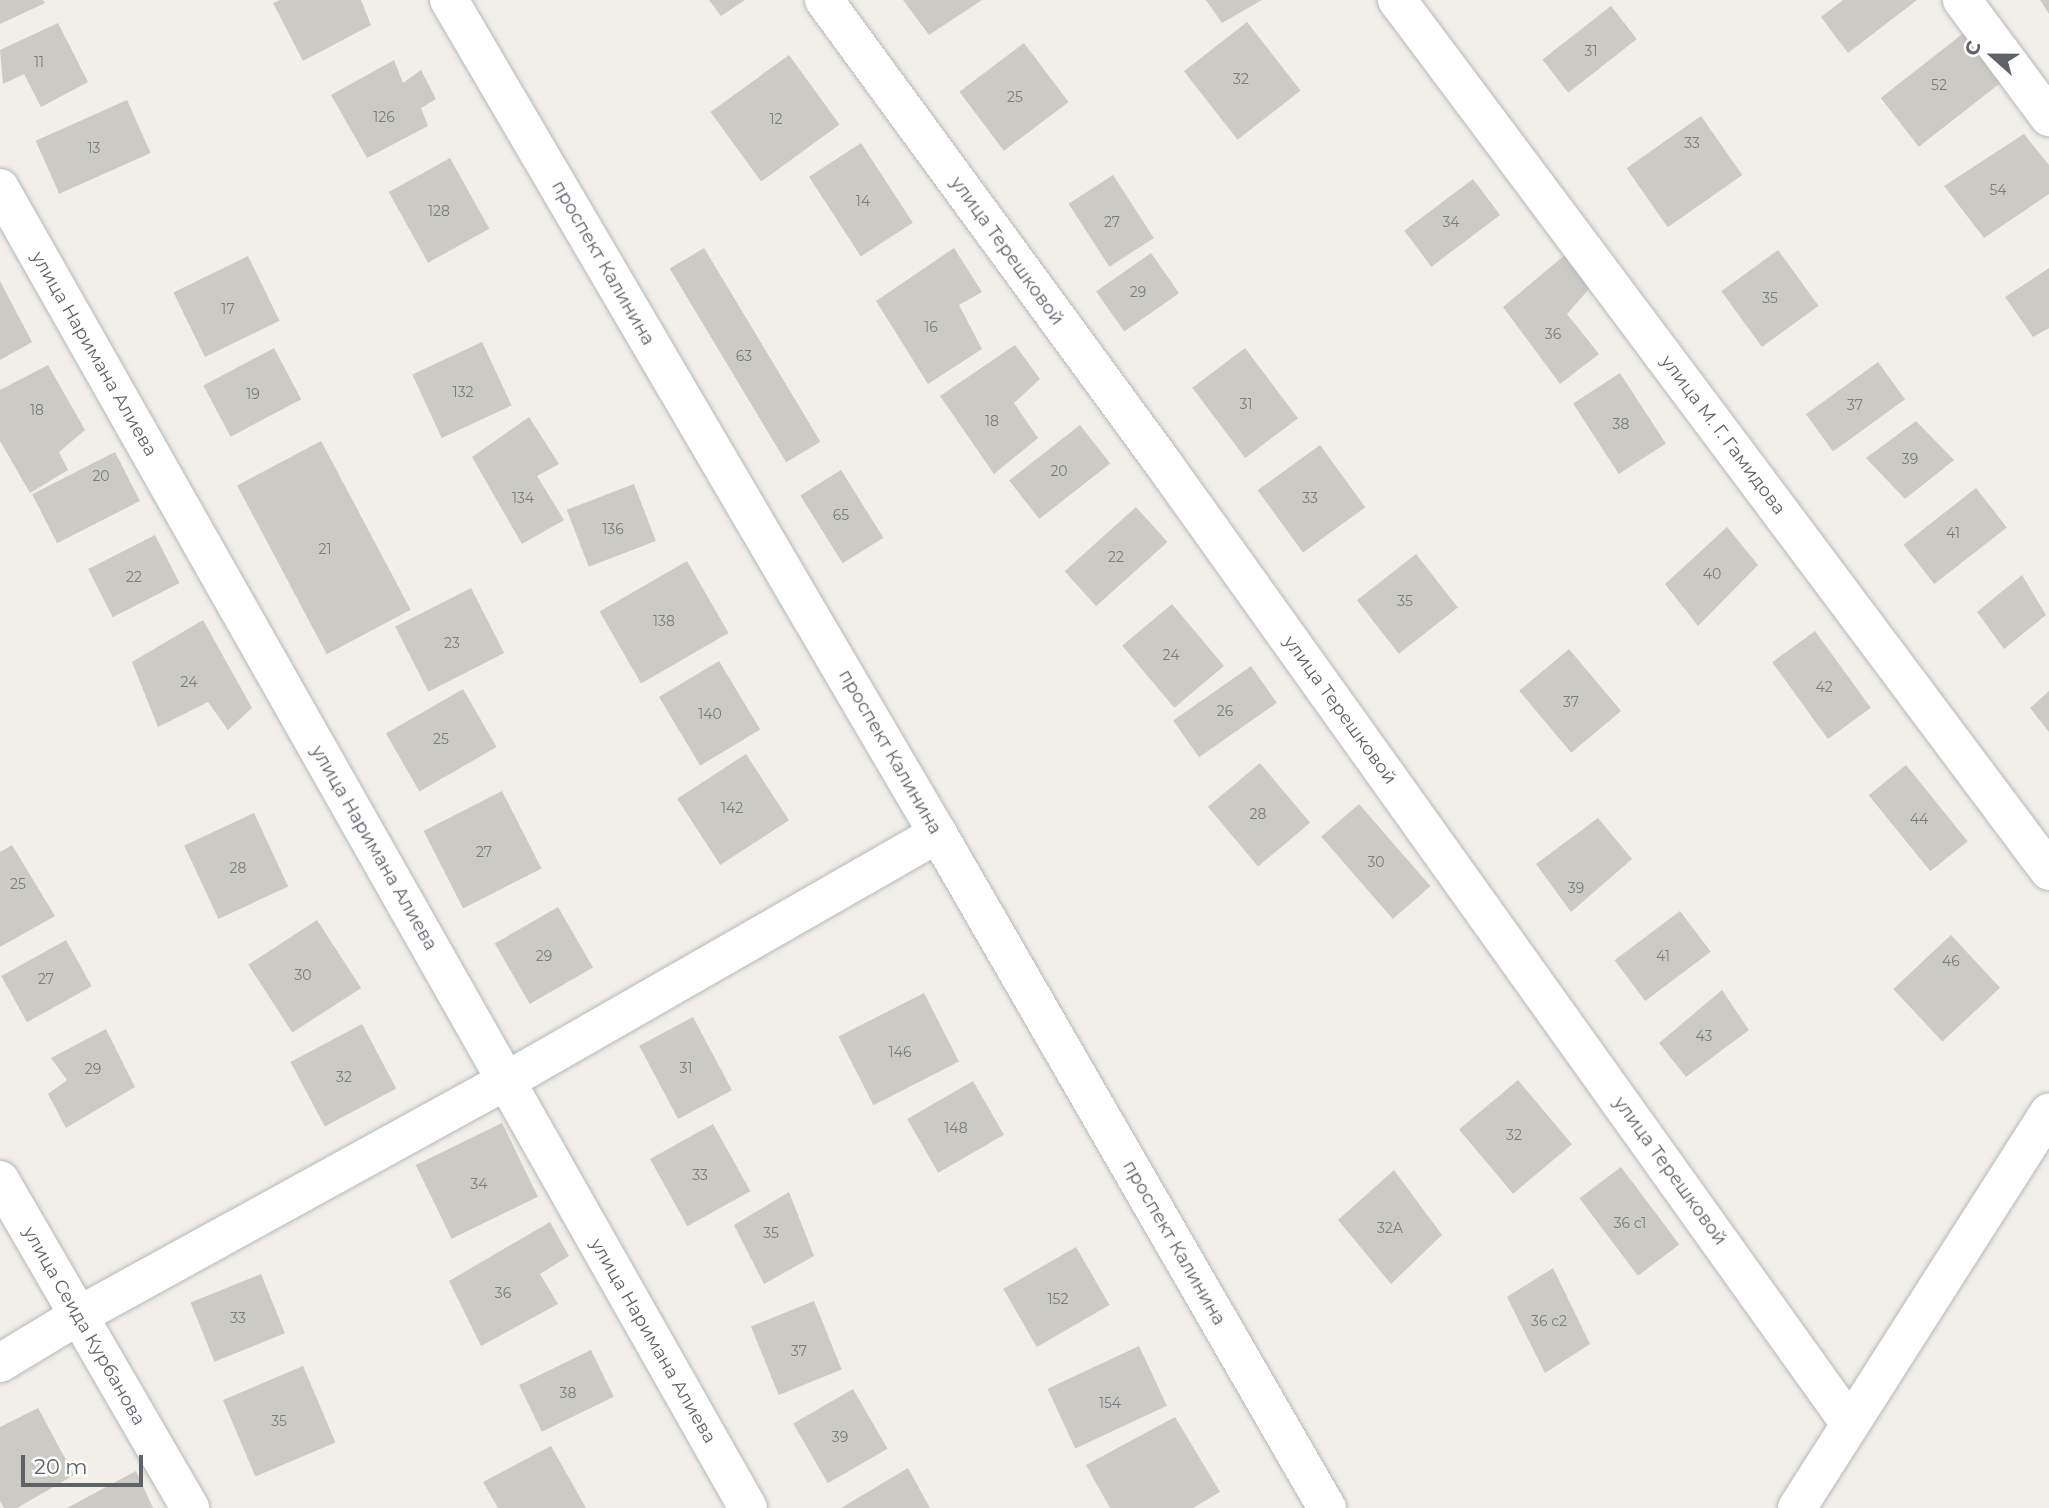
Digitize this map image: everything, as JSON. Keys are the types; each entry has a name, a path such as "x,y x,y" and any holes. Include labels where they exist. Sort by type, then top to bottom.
{"street":[{"name":"проспект Калинина","path":"449,0 938,834 1327,1508"},
{"name":"улица Терешковой","path":"824,0 1155,452 1850,1424"},
{"name":"улица М. Г. Гамидова","path":"1397,0 2049,871"},
{"path":"1962,0 2049,117"},
{"name":"улица Наримана Алиева","path":"0,188 748,1508"},
{"path":"0,1363 78,1316 506,1081 938,834"},
{"path":"1797,1508 2049,1113"},
{"name":"улица Сеида Курбанова","path":"0,1180 190,1508"}],"building":[{"path":"0,0 43,0 45,3 0,24"},
{"path":"280,0 361,0 371,25 303,61 273,3"},
{"path":"709,0 745,0 721,16"},
{"path":"903,0 982,0 929,35"},
{"path":"1206,0 1262,0 1222,23"},
{"path":"1843,0 1917,0 1848,53 1821,17"},
{"path":"2040,0 2049,0 2049,14"},
{"path":"1611,6 1637,39 1568,93 1542,60"},
{"path":"1247,22 1301,91 1238,140 1184,71"},
{"path":"58,23 88,82 41,107 24,74 3,84 0,50"},
{"path":"1965,32 2003,81 1919,147 1881,98"},
{"path":"1024,43 1069,102 1004,151 959,92"},
{"path":"789,55 840,125 761,182 711,112"},
{"path":"394,60 403,83 421,70 436,99 421,108 428,126 367,158 331,95"},
{"path":"127,100 151,153 59,194 36,141"},
{"path":"1701,116 1742,175 1668,227 1626,168"},
{"path":"2024,134 2049,165 2049,194 1984,238 1944,186"},
{"path":"861,143 913,223 861,256 809,177"},
{"path":"450,158 489,229 428,263 389,192"},
{"path":"1113,175 1154,238 1109,267 1069,204"},
{"path":"1473,179 1500,215 1431,267 1404,231"},
{"path":"704,248 820,442 786,462 670,269"},
{"path":"954,248 982,292 959,305 982,349 928,384 876,301"},
{"path":"1778,250 1819,306 1762,347 1721,291"},
{"path":"1151,253 1179,293 1124,332 1096,291"},
{"path":"1566,254 1590,288 1567,314 1599,354 1560,384 1503,307"},
{"path":"248,256 280,321 205,357 173,292"},
{"path":"2049,268 2049,328 2033,337 2005,297"},
{"path":"0,281 32,342 0,360"},
{"path":"482,342 512,405 442,438 412,375"},
{"path":"1015,345 1040,379 1014,403 1038,438 994,474 940,396"},
{"path":"274,348 301,399 231,437 203,386"},
{"path":"1245,348 1298,418 1245,458 1192,388"},
{"path":"1878,362 1905,399 1833,452 1806,414"},
{"path":"48,365 85,430 59,452 68,470 30,493 0,441 0,390"},
{"path":"1620,373 1666,443 1619,474 1573,403"},
{"path":"529,417 559,464 537,476 564,520 522,544 472,457"},
{"path":"1916,421 1954,460 1905,499 1866,458"},
{"path":"1080,425 1110,464 1039,519 1009,480"},
{"path":"321,441 411,610 327,654 237,486"},
{"path":"1320,445 1365,507 1303,553 1258,490"},
{"path":"115,452 140,501 57,543 32,494"},
{"path":"841,470 883,538 843,563 800,495"},
{"path":"634,484 656,541 589,567 567,510"},
{"path":"1976,488 2007,527 1934,584 1904,545"},
{"path":"1136,507 1167,542 1096,606 1065,571"},
{"path":"1727,527 1758,565 1698,626 1665,584"},
{"path":"155,535 180,583 113,617 88,569"},
{"path":"1416,554 1458,608 1399,654 1357,600"},
{"path":"687,561 729,633 641,683 600,612"},
{"path":"2022,575 2046,615 2004,649 1977,612"},
{"path":"471,588 504,653 428,692 395,627"},
{"path":"1172,604 1224,666 1174,708 1122,646"},
{"path":"203,620 252,708 228,730 208,702 158,727 132,662"},
{"path":"1815,631 1871,708 1828,739 1772,662"},
{"path":"1569,649 1621,711 1571,753 1519,691"},
{"path":"719,661 760,730 700,766 659,697"},
{"path":"1251,666 1277,703 1199,757 1173,720"},
{"path":"463,689 496,747 419,792 386,734"},
{"path":"2049,691 2049,732 2030,708"},
{"path":"746,754 789,820 720,865 677,799"},
{"path":"1260,763 1310,823 1258,866 1208,807"},
{"path":"1906,765 1968,841 1930,871 1869,795"},
{"path":"502,791 541,869 463,908 424,831"},
{"path":"1359,804 1431,886 1393,919 1321,837"},
{"path":"254,813 288,886 218,919 184,846"},
{"path":"1598,818 1632,859 1571,912 1536,864"},
{"path":"12,845 55,916 0,947 0,852"},
{"path":"558,907 593,968 530,1004 495,944"},
{"path":"1680,911 1711,952 1645,1001 1615,960"},
{"path":"317,920 361,988 292,1033 248,965"},
{"path":"1951,935 2000,988 1942,1042 1893,989"},
{"path":"66,940 92,986 27,1022 1,976"},
{"path":"1722,990 1749,1030 1686,1077 1659,1043"},
{"path":"924,993 959,1062 873,1105 838,1037"},
{"path":"693,1017 732,1090 678,1119 639,1046"},
{"path":"362,1024 396,1088 325,1126 290,1062"},
{"path":"106,1029 135,1087 66,1128 48,1094 67,1080 51,1058"},
{"path":"1518,1080 1572,1144 1513,1194 1459,1129"},
{"path":"973,1081 1004,1135 938,1173 907,1119"},
{"path":"502,1123 538,1197 452,1239 416,1165"},
{"path":"713,1124 750,1191 687,1226 650,1159"},
{"path":"1621,1167 1679,1244 1638,1276 1579,1198"},
{"path":"1394,1170 1442,1235 1391,1284 1338,1220"},
{"path":"789,1192 814,1256 764,1284 734,1225"},
{"path":"550,1222 569,1256 540,1274 558,1304 481,1346 449,1281"},
{"path":"1076,1247 1110,1305 1037,1347 1003,1289"},
{"path":"1553,1268 1590,1344 1545,1373 1507,1297"},
{"path":"261,1274 285,1333 215,1362 191,1302"},
{"path":"814,1301 842,1370 779,1395 751,1326"},
{"path":"1139,1346 1167,1406 1075,1449 1047,1389"},
{"path":"591,1350 614,1397 542,1432 519,1385"},
{"path":"303,1366 335,1442 255,1476 223,1400"},
{"path":"853,1389 887,1449 828,1483 793,1424"},
{"path":"38,1408 74,1475 17,1508 4,1508 0,1501 0,1427"},
{"path":"1175,1417 1220,1492 1193,1508 1110,1508 1086,1465"},
{"path":"551,1446 586,1508 498,1508 483,1482"},
{"path":"908,1468 930,1508 841,1508"},
{"path":"136,1471 153,1508 67,1508"}]}
